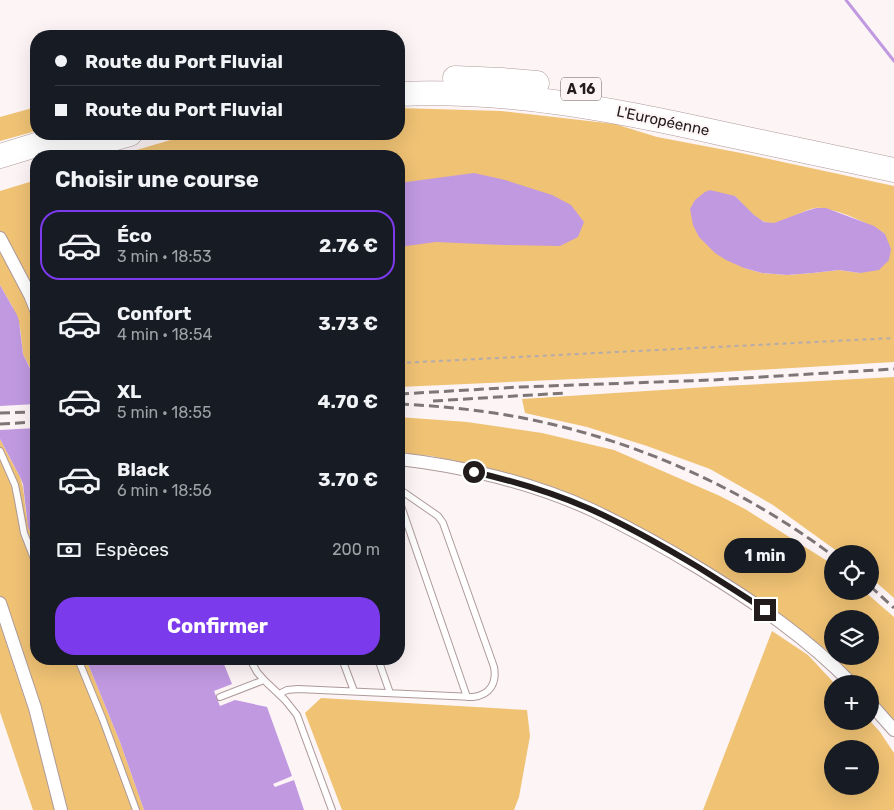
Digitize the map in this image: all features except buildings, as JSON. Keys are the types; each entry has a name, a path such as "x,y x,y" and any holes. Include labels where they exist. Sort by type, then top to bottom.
{"highway":[{"name":"L'Européenne","path":"405,77 502,80 588,90 655,102 894,154"},
{"name":"L'Européenne","path":"405,94 493,96 591,107 653,118 894,170"},
{"path":"38,150 59,140"},
{"path":"75,150 109,140"},
{"path":"2,167 30,154"},
{"path":"2,167 30,163"}],"street":[{"path":"0,238 30,295"},
{"path":"405,460 506,479 572,502 623,525 675,554 757,605 801,637 843,675"},
{"path":"0,603 35,708 59,809"},
{"path":"879,713 894,730"}],"lane":[{"path":"0,451 15,485 24,534 30,549"},
{"path":"279,694 287,690 298,689 467,697 482,696 490,689 494,678 494,666 443,523 438,516 405,493"},
{"path":"405,517 467,697"},
{"path":"80,665 136,810"},
{"path":"253,665 264,680 293,709 300,721 332,810"},
{"path":"344,665 354,691"},
{"path":"380,665 390,693"},
{"path":"220,697 264,680"}],"path":[{"path":"405,363 894,338"}],"shaded area":[{"path":"405,108 501,111 615,124 657,137 894,186 894,362 687,374 405,387 405,150 136,150 171,140 405,140","holes":["735,196 748,210 763,221 775,223 810,209 823,208 851,217 885,234 860,273 839,270 787,275 762,273 744,268"]},
{"path":"30,109 30,133 0,141 0,117"},
{"path":"474,173 505,180 552,195 571,205 584,222 578,237 560,246 436,242 405,246 405,182"},
{"path":"30,182 30,368 23,354 20,327 12,306 0,285 0,191"},
{"path":"710,190 735,196 764,222 774,223 816,208 826,208 874,226 885,234 891,249 889,260 879,270 860,273 839,270 787,275 762,273 744,268 715,253 699,237 693,225 690,209 695,200"},
{"path":"0,285 17,315 23,354 30,369 30,532 23,484 0,439"},
{"path":"894,377 894,598 879,585 879,545 829,545 773,505 710,469 587,427 525,413 522,399"},
{"path":"405,417 467,422 542,433 614,450 720,496 745,509 824,559 824,600 874,600 894,617 894,722 879,704 879,675 850,675 841,665 879,665 879,610 824,610 824,648 731,582 616,515 537,482 432,456 405,454"},
{"path":"0,439 20,477 30,529 30,665 88,665 120,742 144,810 33,810 0,712"},
{"path":"772,631 808,655 827,675 824,675 824,730 878,730 880,732 894,753 894,810 703,810"},
{"path":"88,665 224,665 232,684 214,691 220,706 235,700 267,707 292,776 273,784 275,787 294,780 304,810 144,810 120,742"},
{"path":"321,698 527,710 530,736 519,797 514,810 342,810 305,713"}],"pier":[{"path":"30,404 30,428 0,430 0,406"}],"waterway":[{"path":"846,0 894,61"}],"railway":[{"path":"405,394 520,387 712,380 894,369"},
{"path":"433,401 565,393"},
{"path":"405,404 461,409 523,418 565,427 606,439 685,469 724,488 797,530 824,549"},
{"path":"0,413 30,412"},
{"path":"0,424 30,422"},
{"path":"879,594 894,608"}],"route":[{"path":"474,472 506,479 591,510 668,550 765,610"}]}
